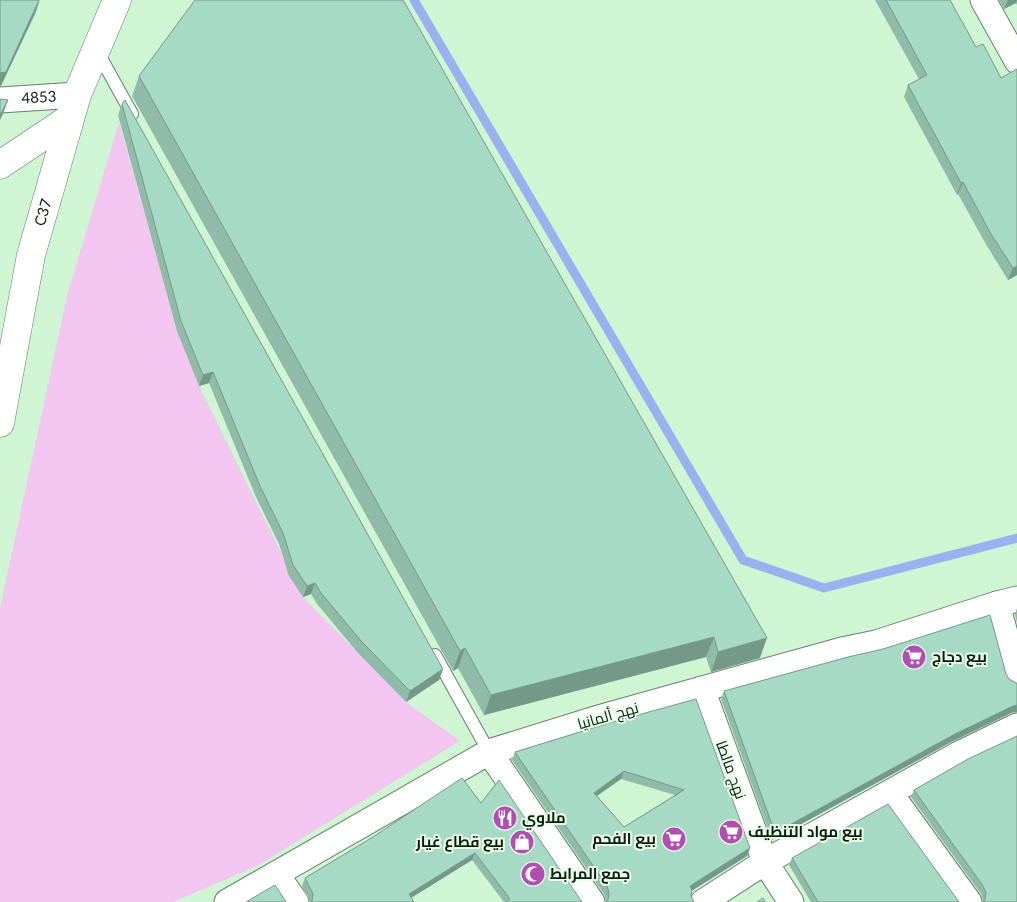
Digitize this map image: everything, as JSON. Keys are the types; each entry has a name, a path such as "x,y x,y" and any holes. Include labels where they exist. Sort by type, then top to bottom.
{"main road":[{"name":"C37","path":"0,422 30,254 73,106 95,49 118,4"},
{"path":"0,165 73,106"}],"street":[{"path":"983,0 1017,61"},
{"name":"4853","path":"0,100 73,106"},
{"path":"1007,602 1017,677"},
{"name":"نهج ألمانيا","path":"227,902 489,752 602,717 842,650 876,643 1007,602"},
{"name":"نهج مالطا","path":"702,689 765,862 791,902"},
{"path":"703,902 765,862 960,754 1017,726"},
{"path":"489,752 592,902"},
{"path":"890,793 969,902"},
{"path":"276,874 296,902"}],"lane":[{"path":"95,49 139,127"},
{"path":"431,648 489,752"}],"shaded area":[{"path":"119,122 178,332 199,386 303,597 406,702 460,741 257,866 173,902 0,902 0,608 67,296"}],"building":[{"path":"0,0 39,0 6,72 0,73"},
{"path":"195,0 403,0 767,638 718,652 714,637 491,695 465,648 460,651 139,76"},
{"path":"886,0 950,0 976,47 983,44 1001,78 1017,69 1017,266 1013,268 991,234 963,182 961,183 908,85 927,75"},
{"path":"0,99 8,100 0,115"},
{"path":"125,100 443,669 410,691 362,642 321,593 315,583 307,586 293,565 283,533 260,486 213,372 203,375 181,321 122,104"},
{"path":"990,615 1006,674 1009,679 1017,683 1017,705 955,734 775,833 724,691 883,649"},
{"path":"696,699 750,848 690,886 694,902 606,902 609,893 607,886 515,752","holes":["624,771 684,790 624,827 594,793"]},
{"path":"1017,736 1017,902 983,902 986,893 983,886 914,790 968,759"},
{"path":"462,778 481,803 499,780 582,902 506,902 510,899 475,853 409,894 414,902 311,902 313,894 305,878 373,837"},
{"path":"888,804 959,902 818,902 792,858"},
{"path":"275,885 286,902 246,902"},
{"path":"763,898 765,902 757,902"}],"waterway":[{"path":"414,0 743,560 824,588 1017,538"}],"place":[{"name":"بيع دجاج","path":"914,657"},
{"name":"ملاوي","path":"505,818"},
{"name":"بيع مواد التنظيف","path":"731,832"},
{"name":"بيع الفحم","path":"674,839"},
{"name":"بيع قطاع غيار","path":"522,842"},
{"name":"جمع المرابط","path":"533,874"}]}
